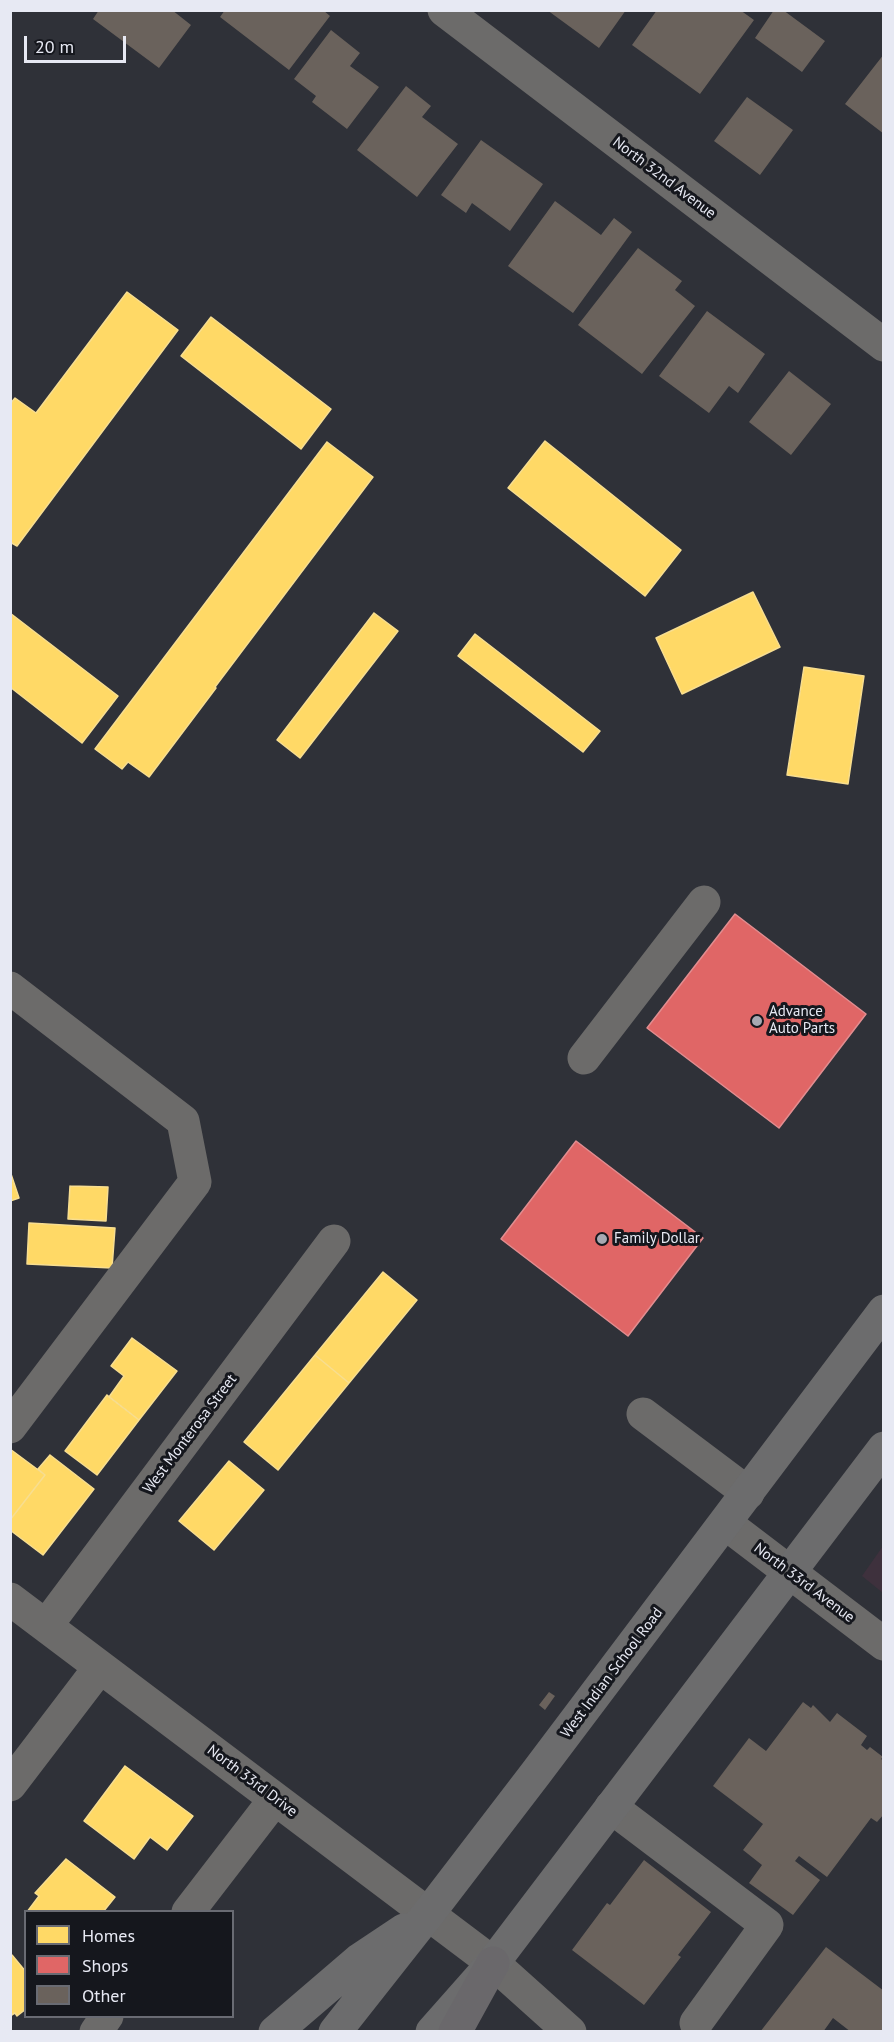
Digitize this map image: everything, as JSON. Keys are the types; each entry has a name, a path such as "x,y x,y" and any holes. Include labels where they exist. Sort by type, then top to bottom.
{"highway":[{"path":"455,2031 493,1963"}],"main road":[{"name":"West Indian School Road","path":"335,2031 428,1914 884,1311"},
{"path":"432,2031 493,1963 884,1448"},
{"path":"275,2031 359,1960 428,1914"}],"street":[{"name":"North 32nd Avenue","path":"444,10 884,345"},
{"path":"585,1058 704,902"},
{"path":"10,988 183,1121 195,1182 10,1427"},
{"name":"West Monterosa Street","path":"46,1626 334,1241"},
{"path":"643,1414 748,1493"},
{"name":"North 33rd Avenue","path":"725,1523 884,1644"},
{"name":"North 33rd Drive","path":"10,1599 493,1963 570,2031"},
{"path":"10,1785 100,1667"},
{"path":"189,1910 275,1799"},
{"path":"611,1807 767,1925 696,2023"},
{"path":"96,2031 106,2018"}],"shaded area":[{"path":"883,1546 884,1593 862,1576"}],"building: Homes":[{"path":"127,292 178,330 17,546 10,542 10,404 15,398 36,413"},
{"path":"211,317 331,409 301,449 181,356"},
{"path":"545,441 681,550 645,596 508,488"},
{"path":"327,442 373,477 149,777 128,762 122,769 95,749"},
{"path":"753,592 780,647 682,694 656,638"},
{"path":"10,613 118,696 82,743 10,687"},
{"path":"374,613 398,631 300,758 277,740"},
{"path":"475,634 600,731 583,752 458,656"},
{"path":"804,667 864,676 848,784 787,775"},
{"path":"10,1171 19,1198 10,1201"},
{"path":"70,1186 108,1187 106,1221 68,1219"},
{"path":"29,1223 115,1228 112,1268 27,1264"},
{"path":"383,1272 417,1300 349,1383 315,1355"},
{"path":"132,1338 177,1371 139,1420 109,1397 124,1376 111,1366"},
{"path":"315,1355 349,1383 278,1470 244,1442"},
{"path":"107,1395 139,1420 97,1475 65,1451"},
{"path":"10,1449 45,1475 10,1520"},
{"path":"50,1455 94,1489 43,1555 10,1530 10,1520 45,1475 38,1469"},
{"path":"229,1461 264,1490 214,1550 179,1521"},
{"path":"125,1766 193,1816 167,1850 150,1837 134,1859 84,1821"},
{"path":"66,1859 115,1897 105,1910 28,1910 39,1896 35,1893"},
{"path":"12,1955 24,1970 24,2011 17,2016 15,2013 10,2016 10,1956"}],"building: Shops":[{"name":"Advance Auto Parts","path":"735,914 866,1014 779,1128 647,1028"},
{"name":"Family Dollar","path":"576,1141 703,1238 628,1336 501,1239"}],"building: Other":[{"path":"99,10 172,10 191,25 159,68 93,19"},
{"path":"225,10 323,10 330,16 289,70 220,17"},
{"path":"547,10 626,10 599,48"},
{"path":"657,10 740,10 754,20 700,94 632,45"},
{"path":"774,10 783,10 825,41 802,72 755,38"},
{"path":"331,30 360,53 350,66 379,87 347,129 312,102 316,96 294,79"},
{"path":"884,54 884,134 845,104"},
{"path":"406,86 431,106 422,117 458,144 417,197 357,150"},
{"path":"747,97 793,130 760,175 714,141"},
{"path":"481,140 543,184 510,231 472,203 466,213 441,195"},
{"path":"555,201 601,235 614,218 632,232 573,313 508,266"},
{"path":"638,248 682,281 675,290 695,306 642,374 578,325"},
{"path":"707,311 765,354 738,393 729,386 709,413 659,376"},
{"path":"789,371 831,404 791,455 749,422"},
{"path":"549,1692 555,1696 545,1710 539,1705"},
{"path":"803,1702 811,1708 813,1705 830,1722 837,1713 867,1736 861,1745 867,1750 870,1747 883,1757 881,1759 884,1761 884,1814 877,1822 871,1818 827,1877 799,1856 795,1861 820,1880 793,1915 749,1883 762,1865 743,1850 763,1824 713,1786 749,1738 766,1751"},
{"path":"644,1860 711,1912 678,1955 681,1957 644,2005 572,1950 607,1903 610,1905"},
{"path":"826,1947 884,1991 884,2032 851,2032 833,2018 823,2032 760,2032"}],"place":[{"name":"Advance Auto Parts","path":"757,1021"},
{"name":"Family Dollar","path":"602,1239"}]}
